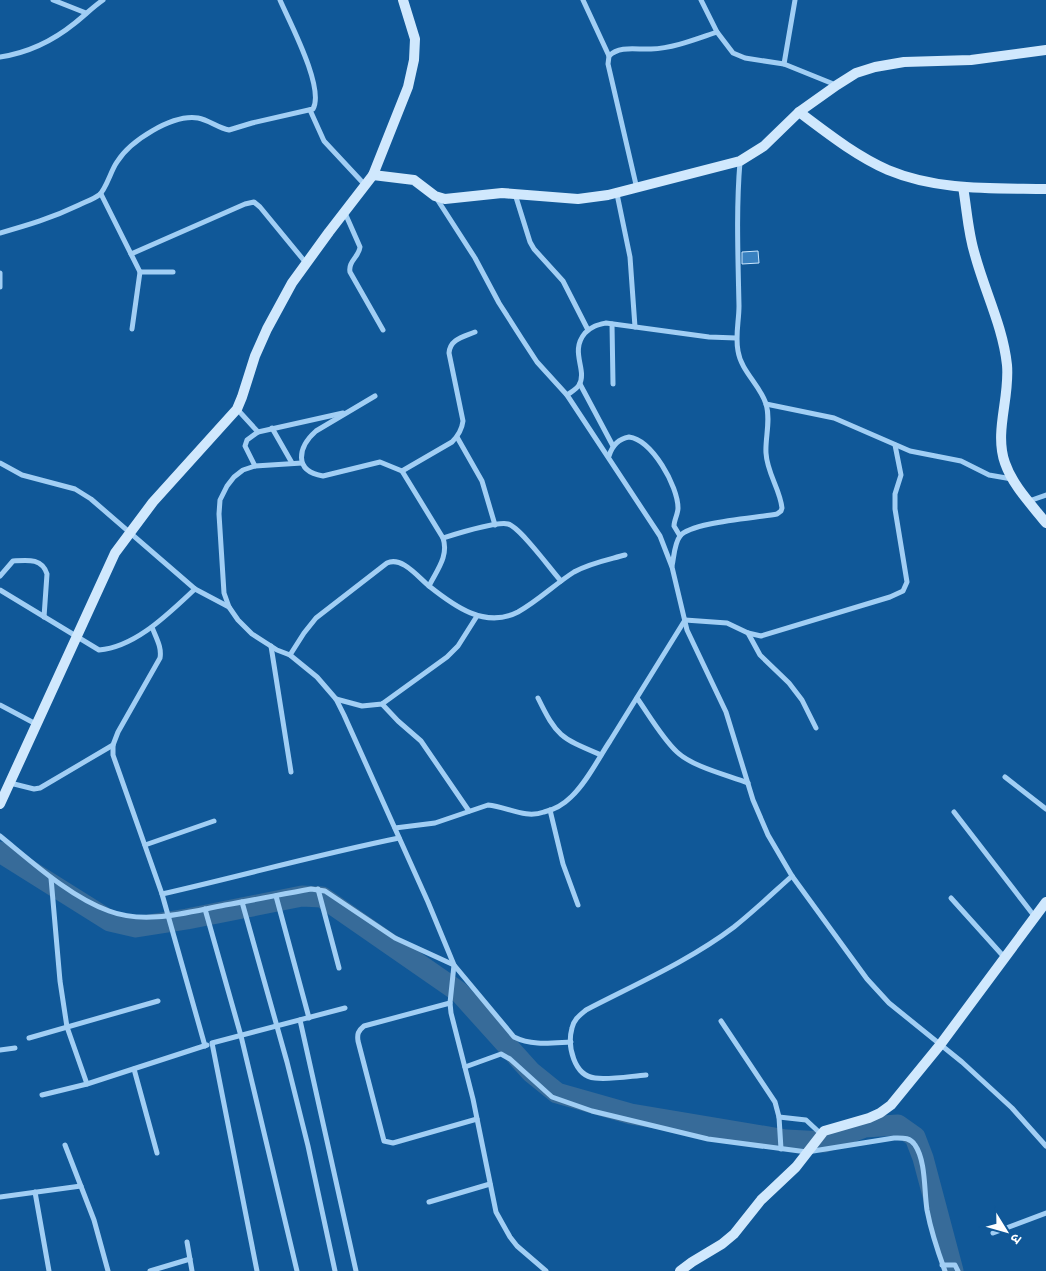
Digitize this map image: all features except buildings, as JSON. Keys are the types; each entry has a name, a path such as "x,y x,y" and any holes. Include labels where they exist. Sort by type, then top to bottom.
{"street":[{"path":"54,0 86,13"},
{"path":"0,57 35,47 67,29 103,0"},
{"path":"0,233 53,218 101,194 115,164 124,151 134,142 170,123 181,119 196,118 230,130 310,110 315,106 310,66 280,0"},
{"path":"0,804 115,553 154,502 237,409 255,356 267,329 292,283 373,175 406,92 414,60 415,39 413,27 403,0"},
{"path":"584,0 609,56 608,64 637,189"},
{"path":"701,0 717,32 729,49 737,55 784,64 837,85"},
{"path":"784,64 795,0"},
{"path":"609,56 619,50 630,48 649,50 672,46 717,32"},
{"path":"435,196 445,199 493,193 578,199 617,194 740,161 764,146 799,112 856,73 875,67 904,62 971,60 1046,50"},
{"path":"310,110 324,141 366,186"},
{"path":"799,112 855,152 888,170 941,185 1046,189"},
{"path":"680,536 695,528 772,515 781,511 781,503 771,476 766,454 768,416 766,404 740,360 736,338 739,317 737,196 740,161"},
{"path":"373,175 414,180 435,196 475,258 499,303 522,339 542,368 567,395 660,536 672,567 687,630 726,712 756,809 768,835 792,876 867,979 889,1002 962,1062 1012,1108 1046,1146"},
{"path":"963,187 974,255 993,308 1007,364 1008,378 1000,443 1005,463 1012,479 1046,523"},
{"path":"101,194 140,272 132,329"},
{"path":"515,194 530,242 563,281 588,330"},
{"path":"617,194 630,257 635,327"},
{"path":"131,254 245,204 254,202 306,263"},
{"path":"344,212 360,247 360,252 350,264 350,272 383,330"},
{"path":"140,272 173,272"},
{"path":"0,273 0,287"},
{"path":"613,446 580,384 578,349 580,339 588,330 595,325 612,324 709,337 736,338"},
{"path":"612,324 613,384"},
{"path":"402,471 452,442 457,437 463,421 449,353 450,346 452,342 475,332"},
{"path":"567,395 580,384"},
{"path":"375,396 322,427 308,438 303,446 302,463 308,471 323,476 380,462 402,471 445,546 445,554 429,586"},
{"path":"766,404 834,418 918,453 962,461 989,475 1012,479"},
{"path":"237,409 258,432"},
{"path":"255,466 245,443 258,432 347,412"},
{"path":"317,418 322,427"},
{"path":"272,428 292,463"},
{"path":"457,437 482,481 496,525"},
{"path":"609,456 613,446 624,438 634,438 650,450 663,466 678,504 674,526 680,536 672,567"},
{"path":"684,620 727,623 748,633 761,636 890,597 903,591 907,582 895,509 895,494 901,475 896,445"},
{"path":"0,463 22,476 74,489 91,499 195,589 230,607"},
{"path":"302,463 255,466 244,470 234,477 227,486 220,500 219,514 224,593 230,607 238,620 252,634 290,655 316,677 336,699 454,965 514,1037 525,1042 538,1044 571,1042"},
{"path":"1028,501 1046,495"},
{"path":"442,538 496,525 508,524 519,531 561,581"},
{"path":"290,655 316,618 393,560 400,562 447,600 477,616 489,618 507,617 519,611 584,567 625,555"},
{"path":"0,576 13,561 28,560 41,564 47,574 44,617"},
{"path":"0,590 99,650 108,649 152,627 195,589"},
{"path":"336,699 362,706 382,704 448,657 458,646 477,616"},
{"path":"394,828 435,823 488,805 532,815 550,810 570,798 580,787 601,755 684,620"},
{"path":"152,627 161,651 160,658 124,719 113,746 113,755 169,916 205,1046"},
{"path":"748,633 760,655 789,683 802,700 816,728"},
{"path":"271,646 291,772"},
{"path":"538,698 556,731 575,744 601,755"},
{"path":"637,698 669,742 683,756 698,764 748,783"},
{"path":"382,704 421,741 469,811"},
{"path":"0,705 37,724"},
{"path":"10,783 34,789 40,788 113,746"},
{"path":"1005,777 1046,809"},
{"path":"550,810 563,864 578,905"},
{"path":"954,812 1035,917"},
{"path":"145,845 214,821"},
{"path":"0,836 51,878 109,912 124,916 169,916 318,889 332,895 395,938 454,965"},
{"path":"162,894 277,865 399,838"},
{"path":"646,1075 595,1078 583,1074 571,1054 572,1028 577,1017 586,1010 715,940 734,927 792,876"},
{"path":"51,878 60,981 68,1027 88,1084"},
{"path":"318,889 339,968"},
{"path":"276,896 309,1018"},
{"path":"951,898 1006,958"},
{"path":"242,902 278,1026 308,1146 335,1271"},
{"path":"680,1271 734,1234 761,1200 790,1174 820,1135 833,1127 880,1113 891,1106 940,1045 1046,902"},
{"path":"205,909 241,1036 297,1271"},
{"path":"454,965 450,1003 496,1212 517,1246 546,1271"},
{"path":"29,1038 158,1001"},
{"path":"450,1003 364,1026 357,1034 358,1041 384,1141 393,1143 477,1119"},
{"path":"42,1095 88,1084 212,1043 345,1008"},
{"path":"300,1020 356,1271"},
{"path":"721,1021 775,1102 779,1117 781,1147"},
{"path":"212,1043 257,1271"},
{"path":"0,1050 15,1048"},
{"path":"465,1067 501,1054 510,1059 552,1097 576,1106 645,1125 708,1139 809,1149 894,1138 910,1140 915,1145 919,1155 928,1210 944,1267 953,1264 958,1271"},
{"path":"134,1069 157,1153"},
{"path":"779,1117 806,1120 820,1135"},
{"path":"66,1145 96,1227 108,1271"},
{"path":"429,1202 490,1184"},
{"path":"0,1197 81,1186"},
{"path":"35,1192 49,1271"},
{"path":"993,1233 1046,1213"},
{"path":"187,1242 192,1271"},
{"path":"150,1271 190,1259"}],"waterway":[{"path":"0,852 110,921 136,927 302,896 322,897 459,992 531,1072 557,1093 631,1114 786,1140 825,1142 865,1127 898,1125 915,1137 923,1158 953,1271"}]}
